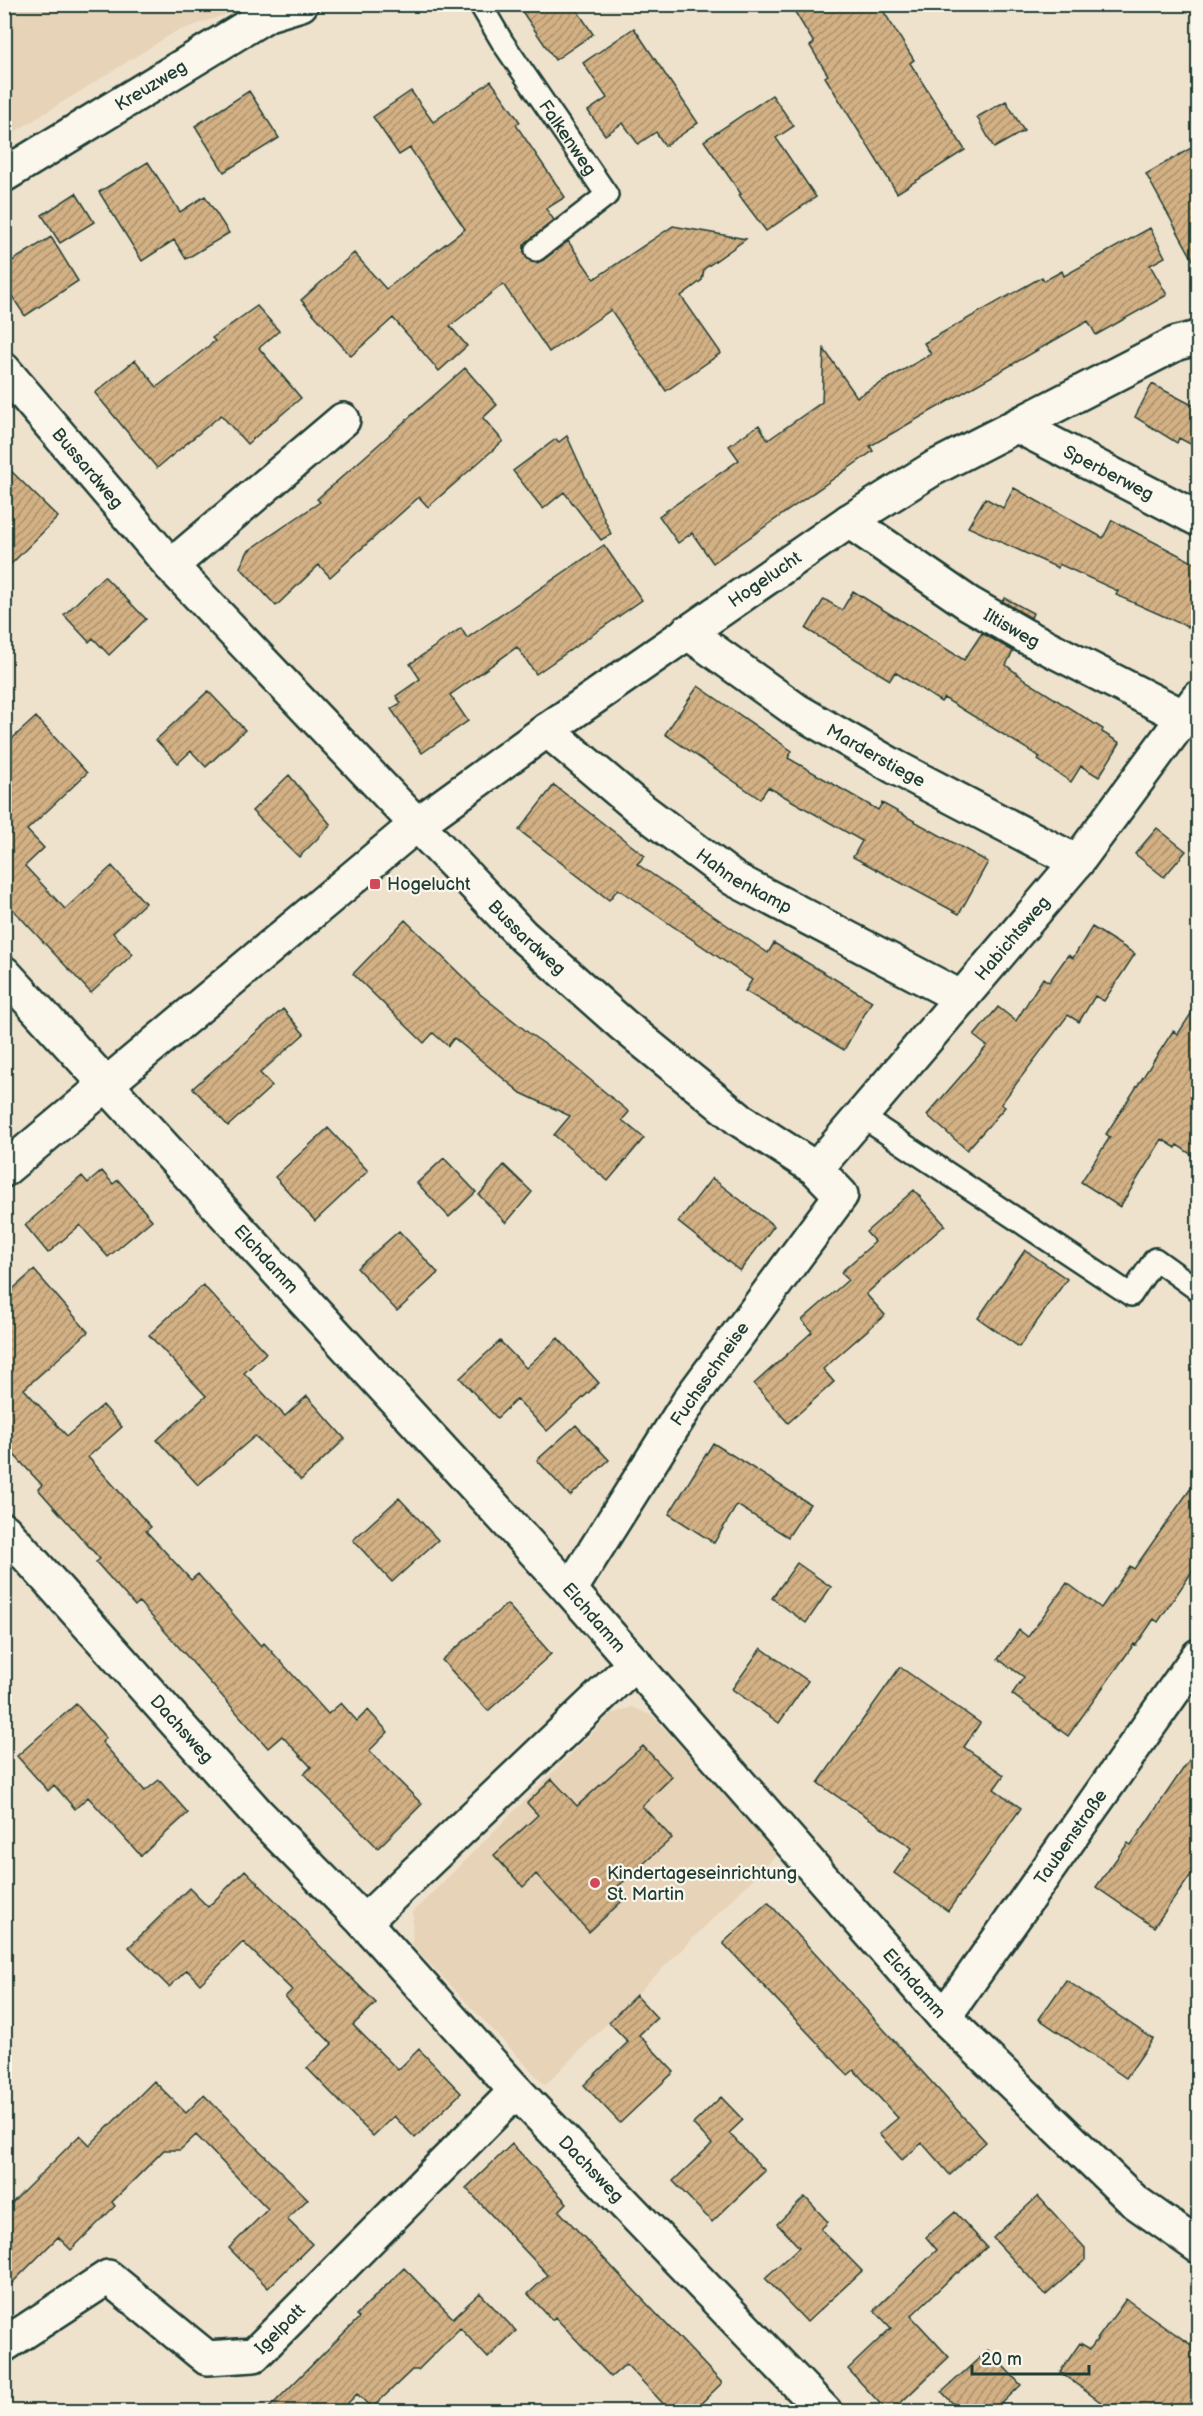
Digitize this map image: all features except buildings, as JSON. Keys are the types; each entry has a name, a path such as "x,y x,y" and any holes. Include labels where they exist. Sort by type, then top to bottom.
{"street":[{"name":"Kreuzweg","path":"4,175 265,9 301,4"},
{"name":"Hogelucht","path":"4,1170 416,825 687,632 849,521 934,468 1177,343 1198,338"},
{"name":"Bussardweg","path":"4,370 171,566 523,936 623,1025 740,1120 816,1169"},
{"path":"171,566 343,420"},
{"name":"Sperberweg","path":"1018,426 1198,519"},
{"name":"Iltisweg","path":"849,521 968,603 1025,636 1192,708"},
{"name":"Marderstiege","path":"687,632 796,710 895,767 1077,862"},
{"name":"Habichtsweg","path":"816,1169 1077,862 1192,708"},
{"name":"Hahnenkamp","path":"547,730 638,807 734,879 962,999"},
{"name":"Elchdamm","path":"4,973 570,1590 944,2017 1134,2202 1198,2246"},
{"name":"Fuchsschneise","path":"570,1590 691,1398 841,1196 816,1169"},
{"name":"Dachsweg","path":"4,1530 257,1813 363,1922 516,2091 825,2412"},
{"name":"Taubenstraße","path":"944,2017 1198,1656"},
{"path":"363,1922 635,1663"},
{"name":"Igelpatt","path":"4,2345 108,2277 207,2358 254,2355 516,2091"}],"lane":[{"name":"Falkenweg","path":"480,4 503,44 607,195 536,250"},
{"path":"861,1116 1131,1295 1155,1259 1198,1290"}],"shaded area":[{"path":"5,5 253,5 175,32 5,138"},
{"name":"Kindertageseinrichtung St. Martin","path":"632,1707 653,1716 778,1854 545,2085 412,1945 413,1912 611,1714"}],"place":[{"name":"Hogelucht","path":"375,884"},
{"name":"Kindertageseinrichtung St. Martin","path":"595,1883"}]}
